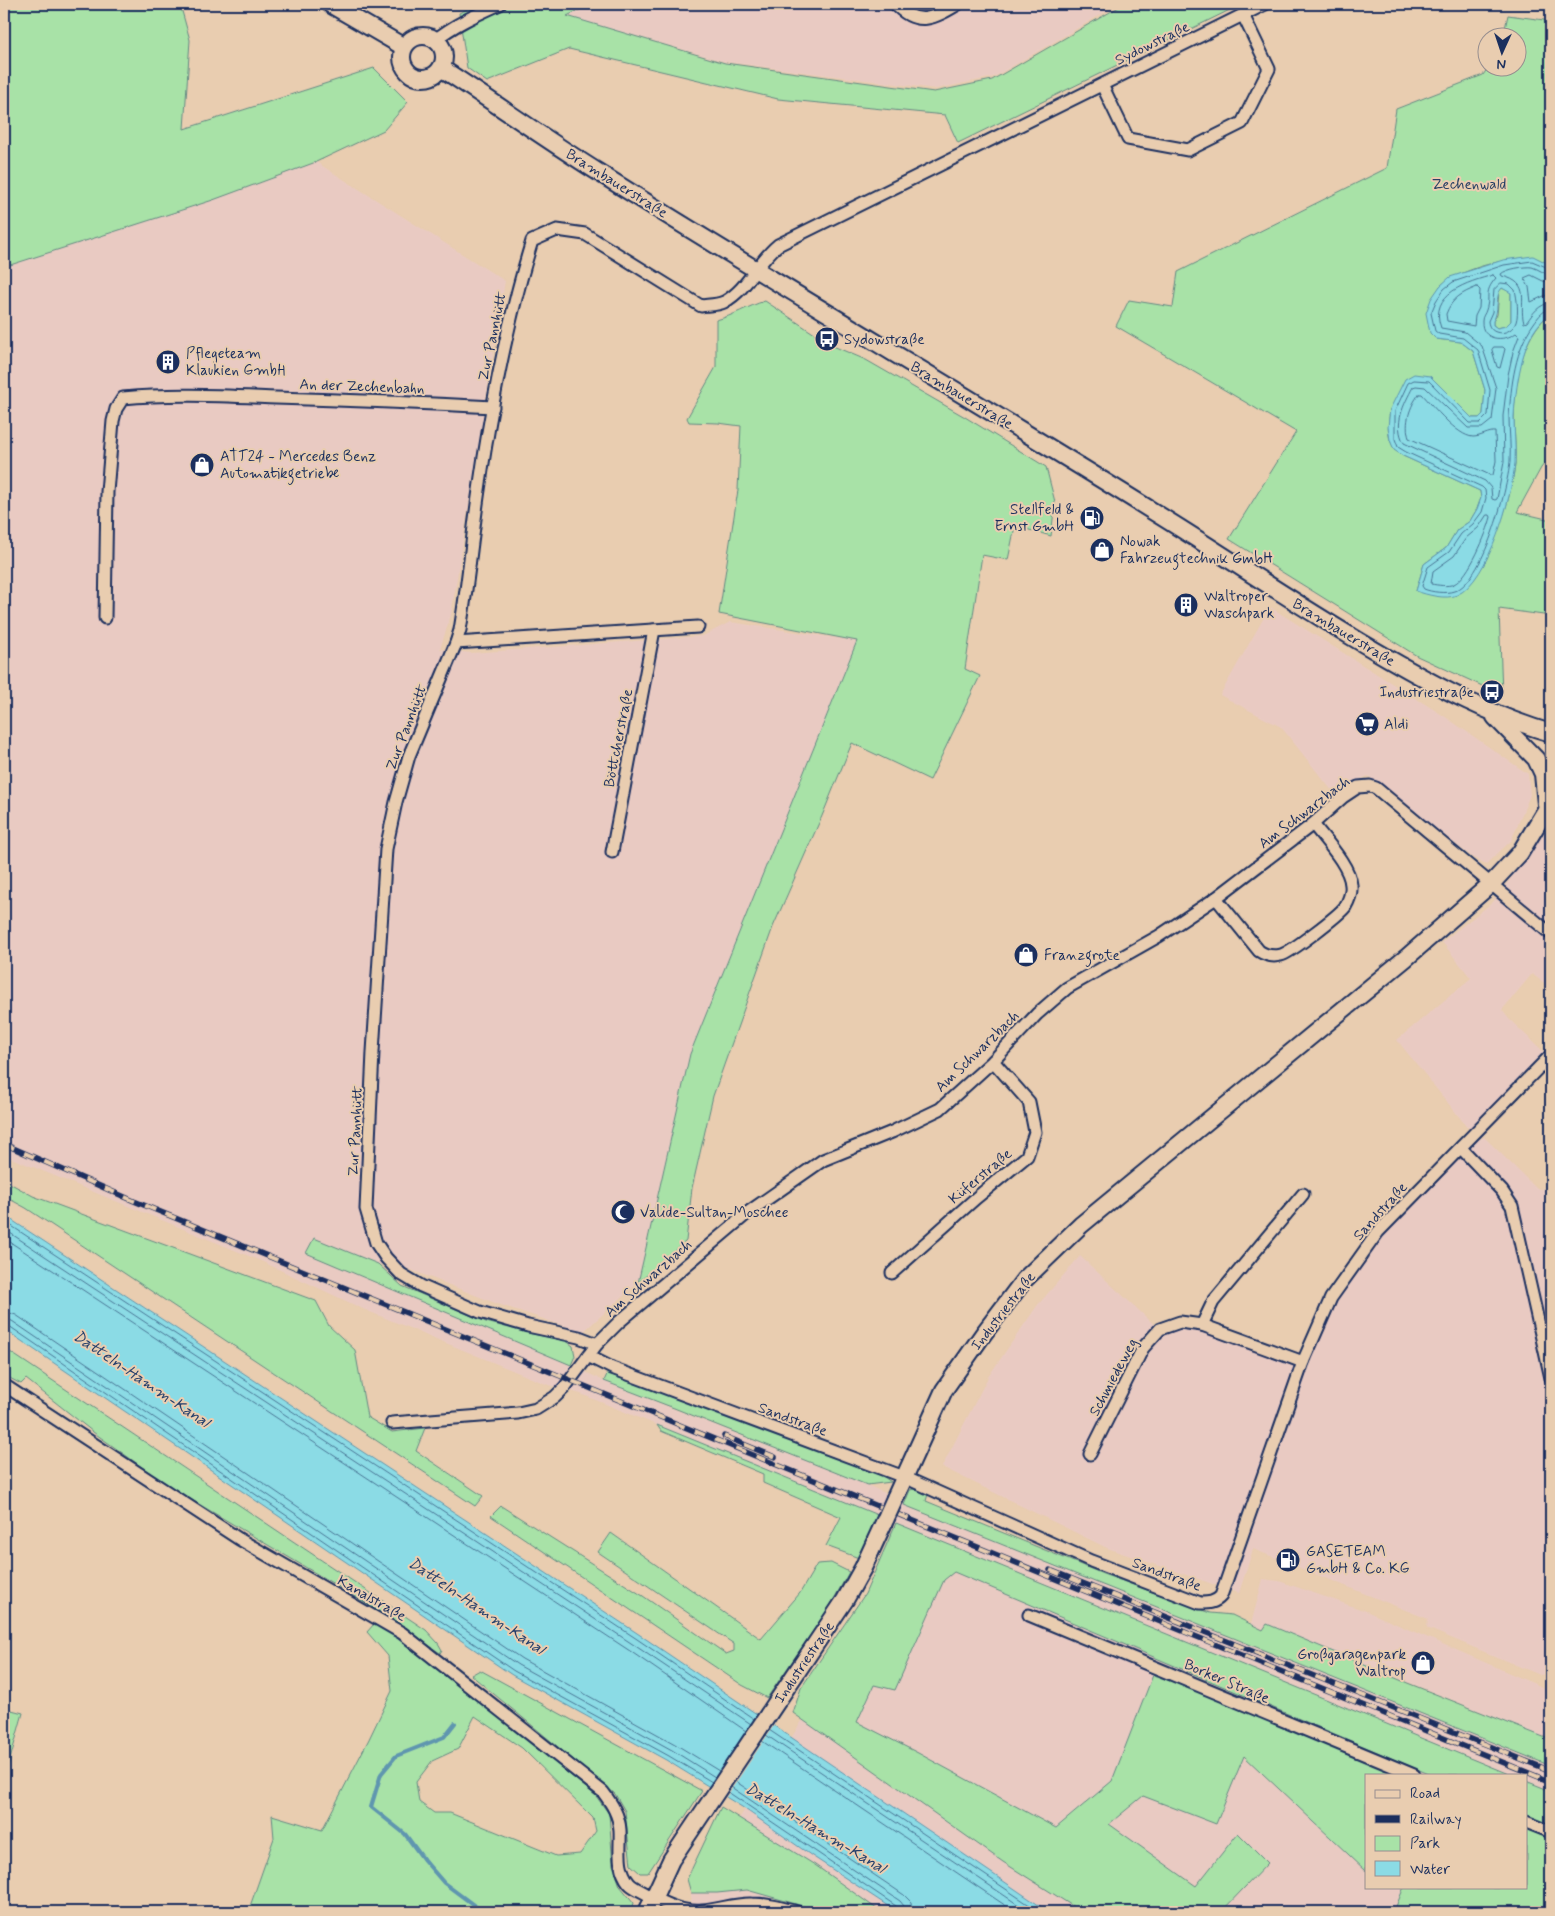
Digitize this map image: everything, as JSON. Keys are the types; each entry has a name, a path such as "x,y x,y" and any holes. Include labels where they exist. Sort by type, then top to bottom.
{"main road":[{"path":"330,4 404,47"},
{"path":"418,36 428,36 435,40 441,46 444,53 444,61 441,68 431,76 421,78 414,76 403,66 402,54 404,47 411,39 418,36"},
{"name":"Brambauerstraße","path":"441,68 581,161 756,270 1156,513 1359,642 1442,689 1489,712 1551,733"},
{"name":"Brambauerstraße","path":"1489,712 1536,759 1543,774 1547,808"},
{"name":"Industriestraße","path":"650,1905 671,1860 845,1600 863,1568 944,1390 1024,1280 1081,1225 1406,958 1492,884 1520,853 1547,808 1551,792"}],"street":[{"path":"435,40 454,26 500,4"},
{"path":"895,4 905,13 918,18 937,17 958,4"},
{"name":"Sydowstraße","path":"756,270 767,254 778,245 1265,4"},
{"path":"1102,85 1128,139 1188,150 1242,123 1269,69 1243,15"},
{"name":"Zur Pannhütt","path":"597,1344 579,1337 528,1326 480,1312 421,1286 401,1274 386,1258 376,1243 368,1217 366,1195 386,849 396,802 409,756 456,643 465,601 479,491 493,407 519,282 532,241 557,230 585,234 701,306 723,303 745,285 756,270"},
{"name":"An der Zechenbahn","path":"105,618 107,492 113,421 116,409 124,398 156,395 217,396 493,407"},
{"path":"456,643 698,627"},
{"name":"Böttcherstraße","path":"612,852 654,630"},
{"name":"Am Schwarzbach","path":"392,1423 518,1413 536,1408 555,1397 565,1387 597,1344 619,1322 750,1211 823,1160 892,1132 940,1109 993,1061 1037,1014 1067,988 1159,936 1216,898 1313,824 1343,797 1358,788 1370,786 1376,788 1492,884"},
{"path":"1216,898 1259,951 1275,956 1289,952 1342,910 1350,896 1351,883 1347,870 1313,824"},
{"path":"1492,884 1551,934"},
{"name":"Sandstraße","path":"588,1356 612,1368 904,1477 1091,1561 1200,1602 1209,1603 1221,1596 1303,1362 1331,1298 1378,1232 1551,1056"},
{"name":"Küferstraße","path":"892,1273 976,1198 1027,1156 1035,1132 1029,1102 993,1061"},
{"path":"1461,1148 1502,1191 1512,1206 1551,1378"},
{"path":"1202,1325 1212,1302 1303,1194"},
{"name":"Schmiedeweg","path":"1090,1454 1144,1348 1160,1329 1180,1322 1202,1325 1303,1362"},
{"name":"Kanalstraße","path":"4,1385 240,1538 409,1639 603,1792 613,1806 618,1818 620,1831 619,1852 624,1874 629,1884 650,1905 702,1912 750,1904 772,1905 797,1912"},
{"name":"Borker Straße","path":"1029,1614 1412,1774"},
{"path":"1528,1823 1551,1832"}],"shaded area":[{"path":"592,4 1119,4 994,77 936,89 725,62 567,16"},
{"path":"316,162 505,281 451,615 440,649 471,653 703,636 730,622 857,641 690,1054 638,1283 583,1332 495,1303 409,1269 306,1253 571,1365 604,1381 867,1485 905,1502 904,1505 1551,1766 1551,1791 1528,1782 1528,1774 1509,1774 581,1394 546,1384 363,1309 261,1261 4,1155 4,267 213,200"},
{"path":"1270,607 1444,716 1528,774 1530,795 1511,841 1486,864 1472,857 1368,776 1333,792 1281,727 1220,695"},
{"path":"1551,824 1551,988 1532,974 1502,1010 1544,1052 1469,1129 1397,1040 1471,978 1442,942 1493,902"},
{"path":"1484,1137 1537,1189 1551,1188 1551,1673 1540,1675 1427,1628 1428,1619 1253,1549 1239,1593 1107,1548 942,1467 988,1377 1037,1306 1080,1256 1159,1329 1180,1322 1303,1362 1331,1298 1378,1232 1461,1148"},
{"path":"915,1546 1473,1774 1365,1774 1365,1888 1528,1888 1528,1797 1551,1806 1551,1912 691,1912 691,1893"},
{"name":"Großgaragenpark Waltrop","path":"1263,1579 1279,1581 1366,1611 1551,1691 1551,1740 1267,1624 1264,1630 1251,1624"}],"green space":[{"path":"4,4 180,4 190,40 184,129 374,68 408,102 384,130 316,162 213,200 4,267"},
{"path":"477,4 591,4 567,16 725,63 934,92 992,80 1124,4 1242,4 958,143 945,115 778,99 569,49 487,82 467,68 459,13"},
{"name":"Zechenwald","path":"1508,15 1551,21 1551,265 1526,259 1494,263 1463,273 1440,286 1436,339 1461,342 1473,351 1485,390 1483,414 1479,418 1472,418 1430,376 1390,409 1388,429 1390,441 1403,456 1480,491 1481,498 1470,521 1457,530 1446,548 1424,564 1416,591 1483,566 1503,516 1513,477 1515,464 1514,418 1518,375 1526,347 1541,323 1551,313 1551,455 1541,468 1517,512 1551,520 1551,616 1499,609 1502,695 1417,656 1229,539 1296,432 1116,326 1129,300 1173,307 1178,272 1387,168 1396,109 1478,77 1528,78 1528,28 1505,28"},
{"path":"1502,288 1511,292 1511,321 1506,326 1497,328 1493,325 1493,321 1497,315 1499,291"},
{"path":"765,301 833,346 866,360 965,417 1046,467 1055,502 1051,536 1015,526 1008,560 982,555 965,669 980,676 930,780 852,743 773,927 713,1096 692,1188 686,1241 638,1283 690,1054 857,641 719,614 738,490 741,426 689,422 687,418 716,367 716,320"},
{"path":"4,1180 33,1196 316,1301 329,1326 355,1350 367,1417 392,1432 425,1428 416,1451 483,1496 475,1506 26,1208 4,1196"},
{"path":"314,1238 378,1264 402,1286 486,1322 565,1340 573,1346 575,1356 571,1365 306,1253"},
{"path":"4,1348 426,1630 438,1643 442,1650 440,1653 366,1603 170,1487 93,1432 26,1379 21,1384 4,1375"},
{"path":"609,1370 874,1470 891,1482 867,1485 604,1381"},
{"path":"657,1425 880,1516 859,1558 826,1546 841,1517 763,1483 763,1474 661,1431"},
{"path":"914,1489 928,1494 926,1501 1103,1574 1210,1613 1232,1615 1263,1630 1267,1624 1400,1680 1551,1740 1551,1766 904,1505 910,1490"},
{"path":"501,1506 643,1596 726,1654 734,1651 734,1644 598,1552 611,1533 761,1639 800,1593 817,1564 831,1563 849,1572 830,1606 767,1698 742,1685 491,1516"},
{"path":"896,1523 1509,1774 1429,1774 954,1572 944,1580 895,1690 874,1685 857,1722 1056,1828 1112,1781 1153,1675 1188,1687 1399,1774 1365,1774 1365,1870 1244,1756 1216,1824 1143,1796 1109,1824 1196,1886 1238,1833 1268,1863 1221,1912 1082,1912 1003,1862 793,1713 801,1688 865,1594"},
{"path":"374,1624 410,1645 596,1796 609,1814 613,1865 620,1886 634,1903 631,1912 248,1912 274,1838 272,1815 322,1830 392,1691 388,1656 367,1632","holes":["475,1716 522,1748 593,1818 596,1831 580,1854 556,1856 450,1813 434,1813 419,1802 416,1782 432,1761 458,1749"]},
{"path":"480,1670 702,1791 648,1873 640,1873 631,1865 625,1811 615,1794 471,1675"},
{"path":"4,1708 23,1713 4,1781"},
{"path":"1528,1782 1551,1791 1551,1826 1528,1816"},
{"path":"721,1807 815,1865 881,1912 816,1912 810,1908 747,1890 691,1893 687,1879"},
{"path":"1528,1828 1551,1838 1551,1912 1397,1912 1395,1909 1404,1888 1528,1888"}],"water":[{"path":"1533,256 1551,265 1551,313 1534,332 1523,357 1514,409 1515,463 1513,478 1504,515 1489,555 1469,586 1457,595 1442,597 1431,595 1416,591 1424,564 1446,548 1457,530 1470,521 1481,498 1480,491 1403,456 1394,450 1388,427 1390,409 1405,379 1414,374 1430,376 1472,418 1479,418 1483,414 1485,390 1473,351 1461,342 1436,339 1430,333 1426,313 1431,299 1440,286 1450,277 1503,260","holes":["1502,288 1511,293 1511,321 1506,326 1497,328 1493,325 1493,321 1498,295"]},
{"name":"Datteln-Hamm-Kanal","path":"4,1215 640,1635 1049,1912 897,1912 742,1807 666,1760 512,1675 4,1329"}],"pier":[{"path":"758,1713 775,1724 725,1799 708,1789"}],"waterway":[{"path":"455,1723 444,1737 396,1756 381,1774 371,1807 405,1834 444,1883 483,1912"}],"railway":[{"path":"4,1144 134,1201 1551,1782"},
{"path":"724,1436 775,1457"},
{"path":"1050,1570 1551,1771"}],"place":[{"name":"Sydowstraße","path":"827,339"},
{"name":"Pflegeteam Klaukien GmbH","path":"168,362"},
{"name":"ATT24 - Mercedes Benz Automatikgetriebe","path":"202,465"},
{"name":"Stellfeld & Ernst GmbH","path":"1092,518"},
{"name":"Nowak Fahrzeugtechnik GmbH","path":"1102,550"},
{"name":"Waltroper Waschpark","path":"1186,605"},
{"name":"Industriestraße","path":"1492,692"},
{"name":"Aldi","path":"1367,724"},
{"name":"Franzgrote","path":"1026,955"},
{"name":"Valide-Sultan-Moschee","path":"623,1212"},
{"name":"GASETEAM GmbH & Co. KG","path":"1288,1560"},
{"name":"Großgaragenpark Waltrop","path":"1423,1663"}]}
